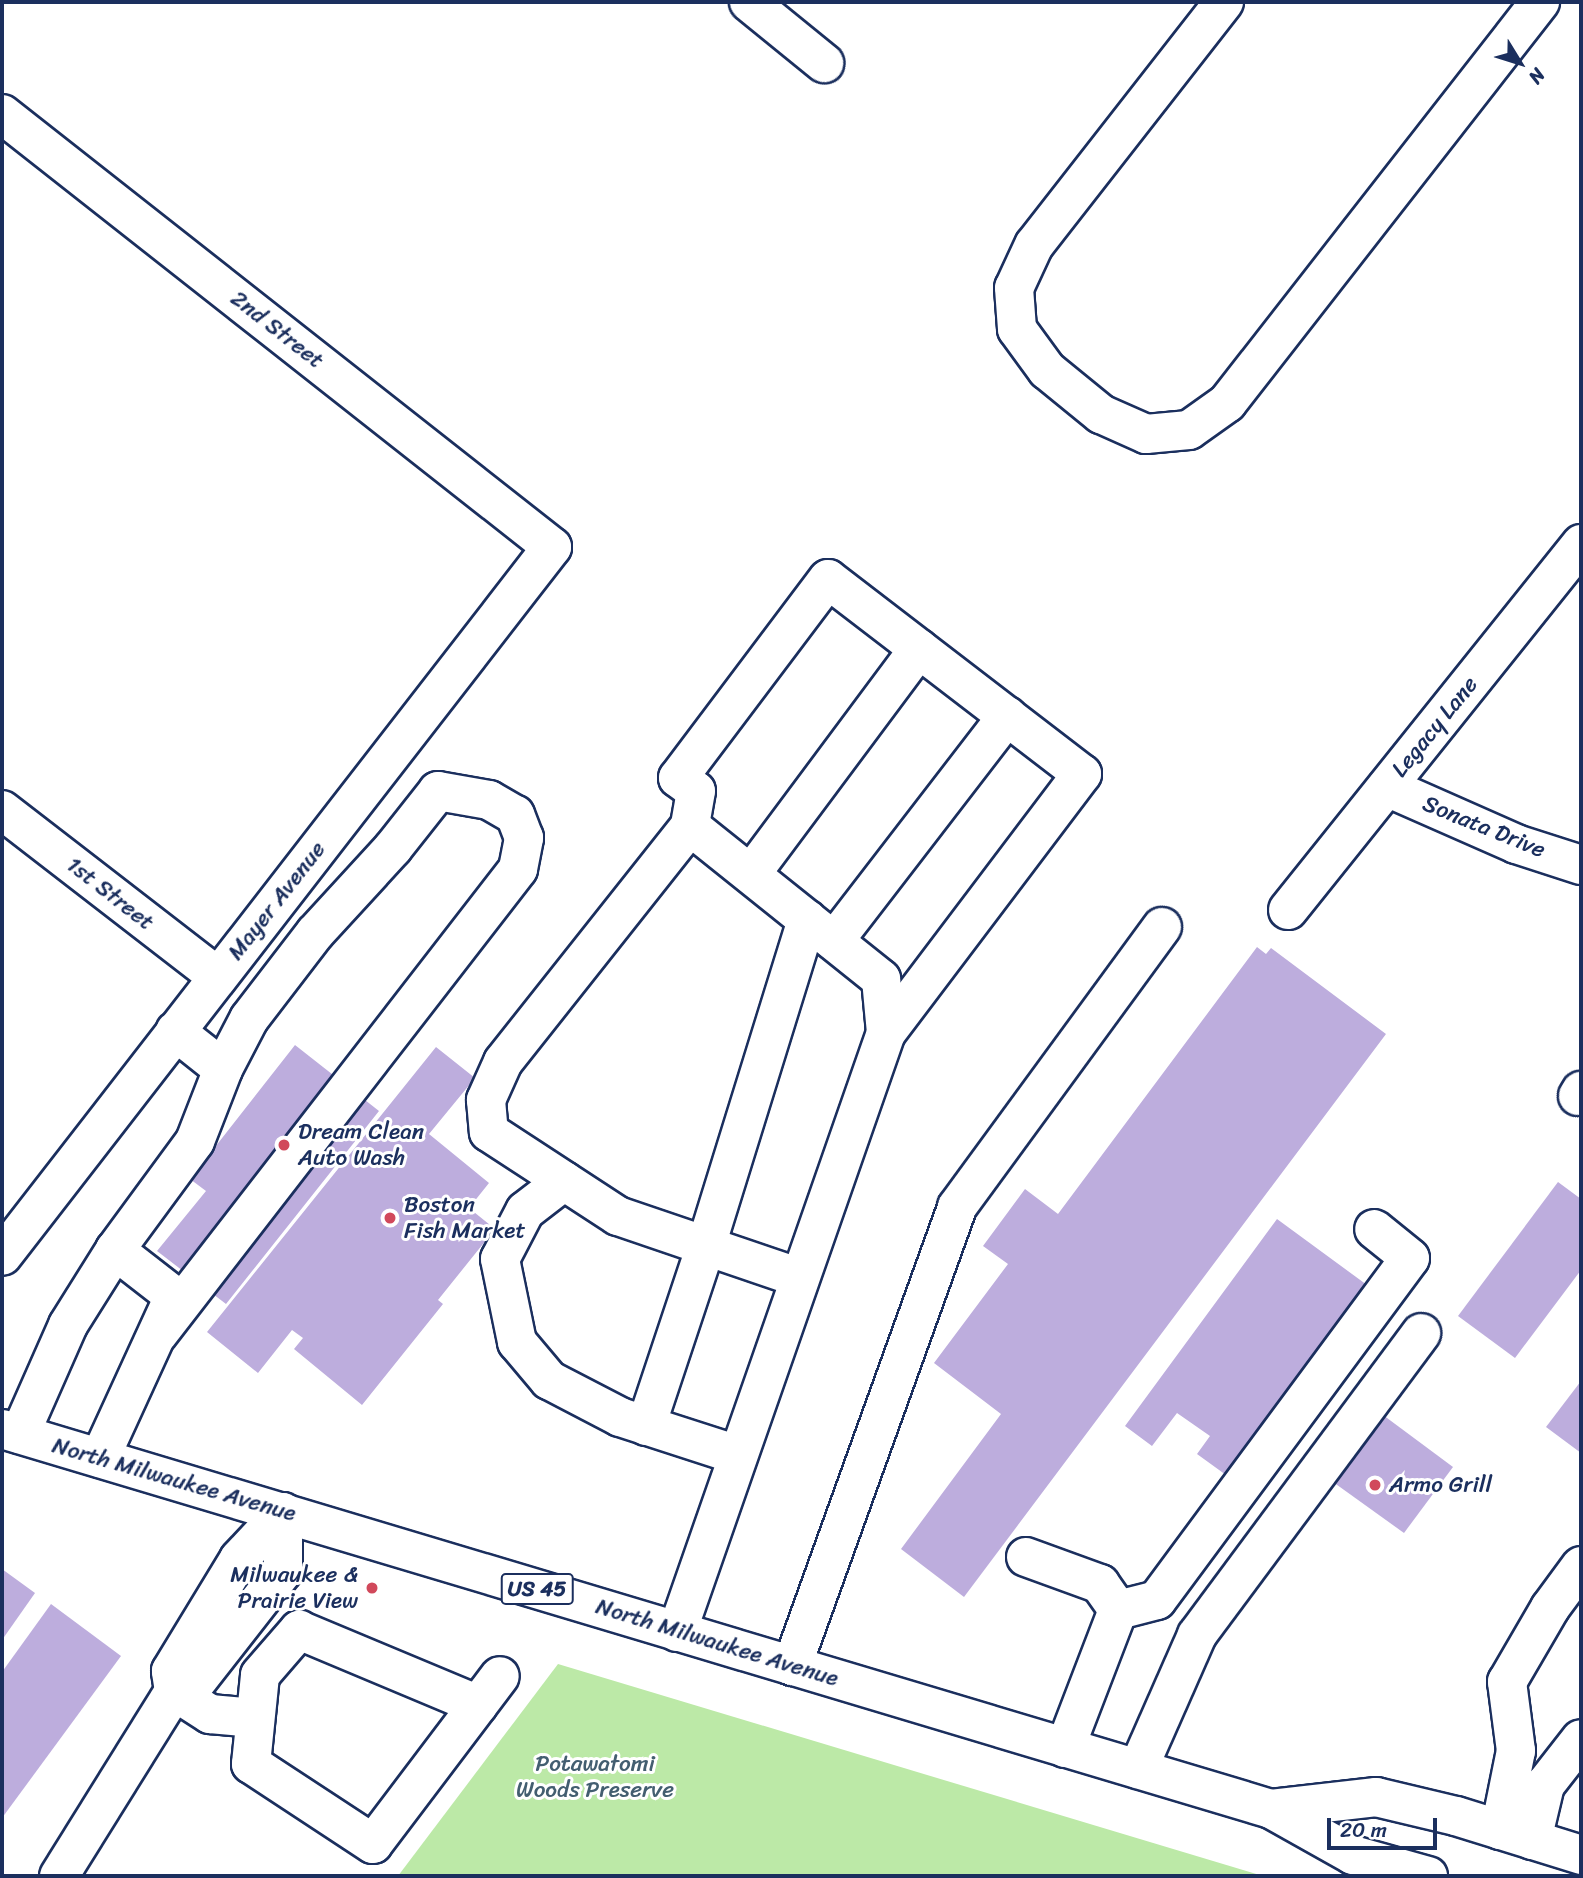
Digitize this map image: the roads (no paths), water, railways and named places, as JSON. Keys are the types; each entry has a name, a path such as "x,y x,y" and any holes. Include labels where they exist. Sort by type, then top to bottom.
{"street":[{"path":"749,2 824,63"},
{"path":"1224,2 1034,245 1014,288 1017,329 1047,370 1101,414 1146,434 1189,430 1227,403 1539,2"},
{"name":"2nd Street","path":"2,114 552,547"},
{"name":"Legacy Lane","path":"1288,911 1581,544"},
{"name":"Mayer Avenue","path":"2,1256 552,547"},
{"path":"677,1632 886,1033 1082,774 828,579 678,778 696,791 690,826 503,1062 486,1100 489,1132 618,1216 800,1278"},
{"path":"751,874 919,649"},
{"path":"646,1426 706,1246 820,930 1007,716"},
{"name":"Sonata Drive","path":"1387,787 1516,844 1581,865"},
{"path":"11,1432 68,1325 115,1250 195,1141 223,1069 248,1019 315,933 393,848 439,791 489,800 515,815 524,838 519,869 158,1334"},
{"name":"1st Street","path":"2,810 218,977"},
{"path":"690,826 881,979 886,1033"},
{"path":"792,1666 957,1207 1163,927"},
{"path":"175,1031 223,1069"},
{"path":"564,1181 525,1211 500,1259 517,1342 548,1380 620,1417 738,1455"},
{"path":"1118,1610 1157,1600 1410,1258 1374,1229"},
{"path":"100,1458 174,1296 115,1250"},
{"path":"1138,1769 1197,1635 1421,1333"},
{"name":"North Milwaukee Avenue","path":"11,1432 283,1511 1271,1809 1353,1855 1428,1876"},
{"path":"59,1876 174,1691 171,1671 239,1559 283,1511"},
{"path":"1026,1557 1100,1584 1118,1610"},
{"path":"1516,1835 1516,1751 1507,1682 1550,1608 1581,1566"},
{"path":"1065,1748 1118,1610"},
{"path":"299,1630 489,1690 373,1844 251,1763 255,1718 260,1675 299,1630"},
{"path":"174,1691 210,1714 255,1718"},
{"path":"1516,1835 1545,1786 1581,1739"},
{"name":"North Milwaukee Avenue","path":"1271,1809 1376,1797 1581,1855"}],"place":[{"name":"Dream Clean Auto Wash","path":"284,1145"},
{"name":"Boston Fish Market","path":"390,1218"},
{"name":"Armo Grill","path":"1375,1485"},
{"name":"Milwaukee & Prairie View","path":"372,1588"}],"park label":[{"name":"Potawatomi Woods Preserve","path":"595,1777"}]}
